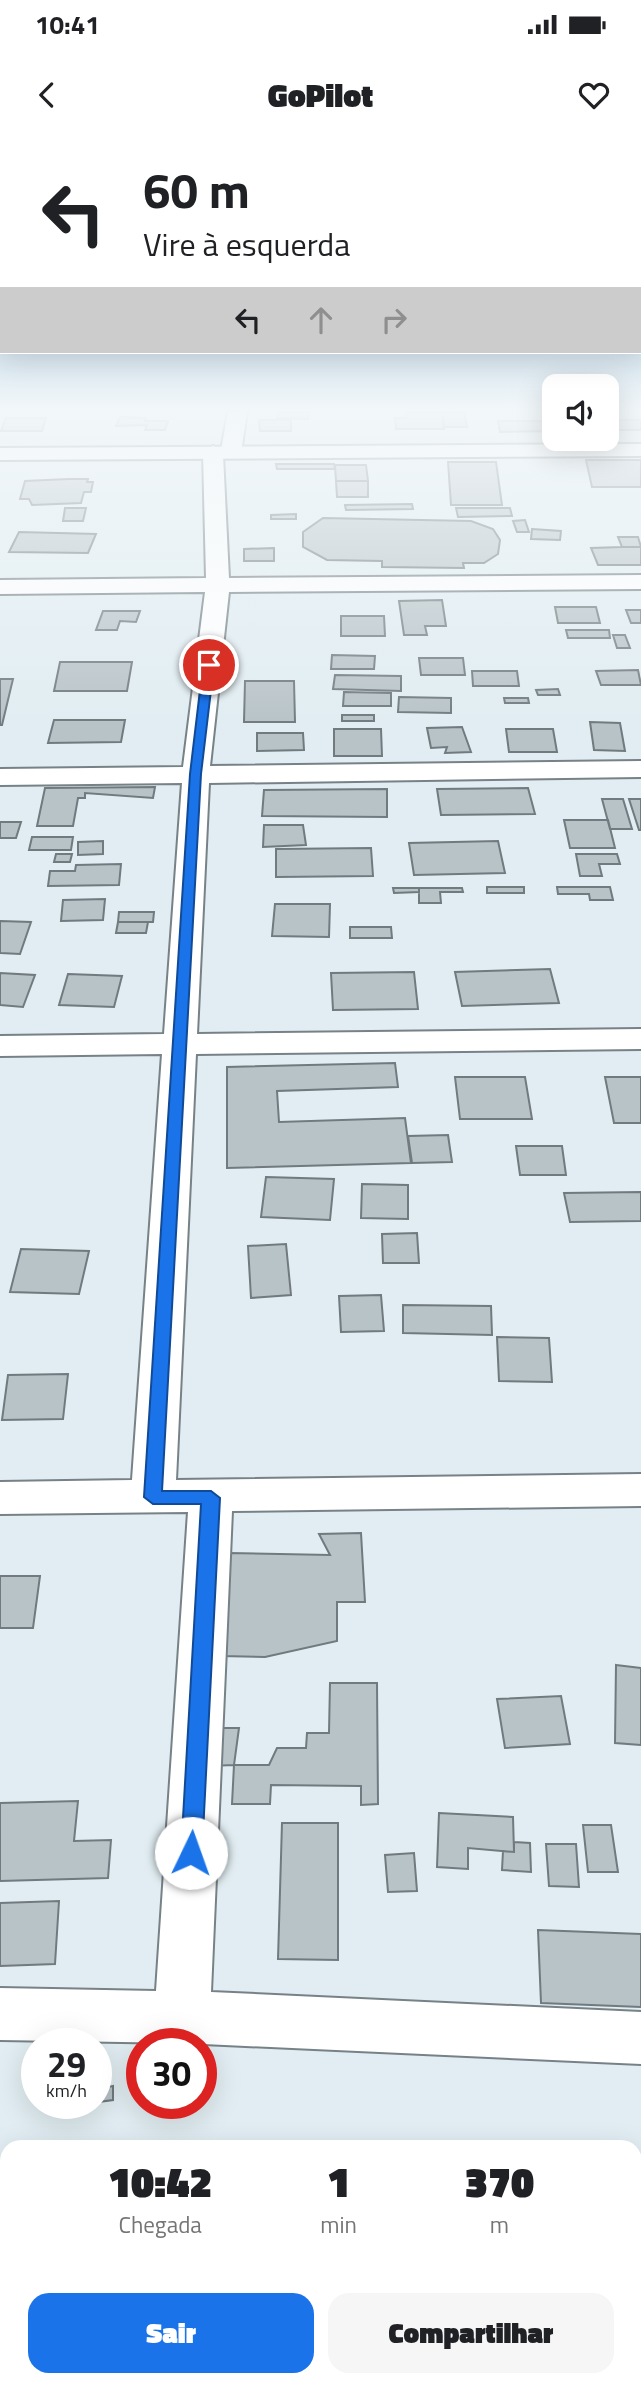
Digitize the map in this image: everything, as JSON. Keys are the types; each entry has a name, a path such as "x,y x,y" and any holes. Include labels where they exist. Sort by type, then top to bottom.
{"main road":[{"path":"153,1497 196,774 218,583 220,517"},
{"path":"0,587 218,583 641,582"},
{"path":"0,777 641,769"},
{"path":"0,1046 641,1039"},
{"path":"0,1498 211,1498 641,1490"},
{"path":"182,2017 211,1498"},
{"path":"0,2014 182,2017 641,2038"}],"building":[{"path":"64,517 84,517 83,521 63,521"},
{"path":"271,517 296,517 296,519 271,519"},
{"path":"323,518 471,521 493,529 500,540 498,554 484,563 463,563 464,568 382,567 382,561 327,560 303,547 303,532"},
{"path":"525,520 529,532 517,532 513,521"},
{"path":"532,529 561,531 560,540 531,539"},
{"path":"19,532 96,534 88,553 9,552"},
{"path":"618,537 638,537 641,547 622,547"},
{"path":"641,547 641,565 598,565 591,548"},
{"path":"274,548 274,561 244,561 244,549"},
{"path":"442,600 446,626 425,626 427,635 404,635 399,601"},
{"path":"555,607 596,607 600,623 558,623"},
{"path":"626,610 641,610 641,623 631,623"},
{"path":"103,611 140,611 136,622 120,621 117,630 96,630"},
{"path":"341,616 384,616 385,636 341,636"},
{"path":"566,630 609,630 610,638 568,638"},
{"path":"613,635 625,635 630,648 617,648"},
{"path":"332,655 375,656 374,669 331,669"},
{"path":"419,658 463,658 465,675 421,675"},
{"path":"60,662 132,662 127,691 54,691"},
{"path":"638,670 641,685 601,685 596,671"},
{"path":"472,671 517,671 519,686 473,686"},
{"path":"335,675 401,676 401,691 333,689"},
{"path":"0,679 13,679 2,725 0,725"},
{"path":"245,681 294,681 295,722 244,722"},
{"path":"558,689 560,695 538,695 536,690"},
{"path":"344,692 391,693 391,706 343,706"},
{"path":"399,697 451,698 451,713 398,712"},
{"path":"504,698 528,698 529,703 505,703"},
{"path":"342,715 374,715 374,721 342,721"},
{"path":"54,720 125,720 121,742 48,743"},
{"path":"590,722 620,723 625,751 594,750"},
{"path":"462,727 471,752 445,753 447,747 431,748 427,728"},
{"path":"334,729 381,729 382,756 334,756"},
{"path":"506,729 553,729 557,752 509,752"},
{"path":"257,733 303,733 304,750 257,751"},
{"path":"155,787 153,798 85,793 85,798 78,798 73,826 37,826 45,788"},
{"path":"528,788 535,814 441,815 437,789"},
{"path":"387,789 387,817 262,816 264,790"},
{"path":"602,799 623,799 632,829 610,829"},
{"path":"629,799 641,799 641,830 639,830"},
{"path":"564,820 608,820 615,848 570,848"},
{"path":"0,822 21,822 16,838 0,838"},
{"path":"264,825 303,825 306,845 263,847"},
{"path":"32,837 73,837 71,850 29,850"},
{"path":"103,841 103,854 78,855 78,842"},
{"path":"498,841 505,873 414,875 409,843"},
{"path":"371,848 373,876 276,877 276,849"},
{"path":"56,854 72,854 70,862 54,862"},
{"path":"576,854 617,854 620,864 599,864 602,876 580,876"},
{"path":"121,864 119,885 48,886 50,871 75,871 76,865"},
{"path":"487,887 524,887 524,893 487,893"},
{"path":"557,887 610,887 613,900 590,900 589,894 558,894"},
{"path":"393,888 419,888 419,892 394,893"},
{"path":"419,888 462,888 463,892 440,892 441,903 419,903"},
{"path":"105,899 103,920 61,921 63,900"},
{"path":"275,904 330,904 329,937 272,936"},
{"path":"119,912 154,912 153,922 118,922"},
{"path":"0,921 31,922 20,954 0,953"},
{"path":"118,922 148,922 146,933 116,933"},
{"path":"350,927 391,927 392,938 350,938"},
{"path":"550,969 559,1003 462,1006 455,972"},
{"path":"414,972 418,1009 333,1010 331,973"},
{"path":"0,973 35,975 23,1007 0,1005"},
{"path":"68,974 122,976 114,1007 59,1005"},
{"path":"395,1063 398,1087 277,1091 279,1122 405,1118 411,1163 227,1168 227,1067"},
{"path":"455,1077 525,1077 532,1119 460,1119"},
{"path":"605,1077 641,1077 641,1123 614,1123"},
{"path":"448,1135 452,1162 412,1163 408,1136"},
{"path":"516,1146 562,1146 566,1175 520,1175"},
{"path":"266,1177 334,1179 330,1220 261,1217"},
{"path":"362,1184 408,1185 408,1219 361,1218"},
{"path":"641,1192 641,1221 570,1222 564,1193"},
{"path":"417,1233 419,1263 383,1263 382,1234"},
{"path":"286,1244 291,1295 251,1298 248,1246"},
{"path":"21,1249 89,1251 79,1294 10,1292"},
{"path":"381,1295 384,1331 341,1332 339,1296"},
{"path":"403,1305 491,1306 492,1335 403,1333"},
{"path":"497,1337 549,1338 552,1382 499,1381"},
{"path":"68,1374 63,1419 2,1420 8,1375"},
{"path":"361,1533 365,1602 337,1602 337,1641 265,1657 221,1656 230,1553 330,1555 319,1534"},
{"path":"0,1576 40,1576 33,1628 0,1628"},
{"path":"616,1665 641,1668 641,1745 615,1743"},
{"path":"330,1683 377,1683 378,1804 361,1805 361,1786 271,1785 270,1804 232,1804 234,1765 269,1765 277,1748 306,1748 307,1733 329,1733"},
{"path":"561,1696 570,1744 505,1748 497,1699"},
{"path":"211,1728 239,1728 234,1765 208,1766"},
{"path":"78,1801 74,1841 111,1840 108,1878 0,1881 0,1803"},
{"path":"439,1813 513,1817 514,1852 468,1848 468,1869 437,1867"},
{"path":"282,1823 338,1823 338,1960 278,1959"},
{"path":"583,1825 611,1825 618,1872 588,1872"},
{"path":"514,1842 530,1843 531,1872 502,1870 503,1851 514,1852"},
{"path":"546,1844 576,1844 579,1887 549,1886"},
{"path":"414,1853 417,1891 388,1892 385,1855"},
{"path":"59,1901 55,1964 0,1966 0,1903"},
{"path":"538,1930 641,1934 641,2007 541,2003"}],"route":[{"path":"191,1853 211,1498 153,1497 196,774 209,665"}]}
